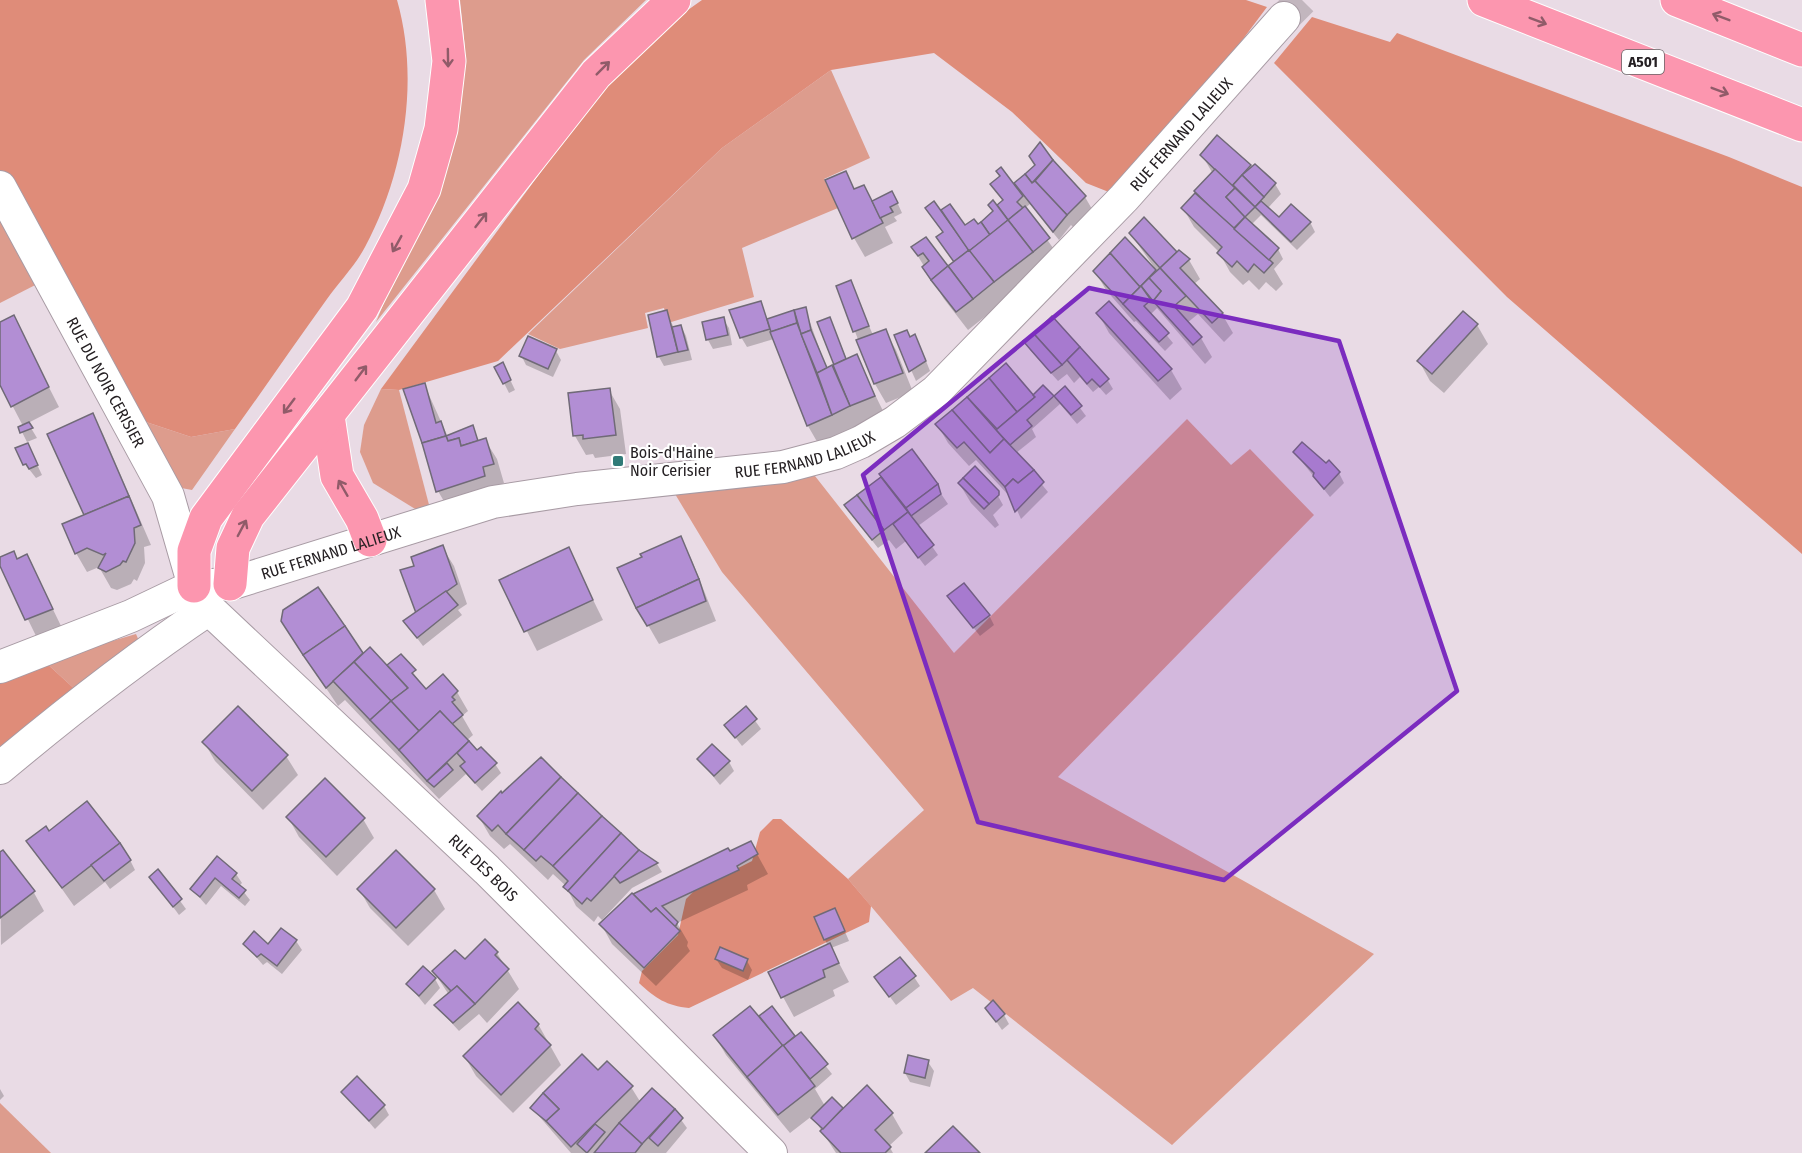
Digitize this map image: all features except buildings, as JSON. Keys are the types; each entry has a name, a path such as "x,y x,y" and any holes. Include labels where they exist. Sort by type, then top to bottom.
{"highway":[{"path":"201,598 194,551 206,518 362,308 424,189 441,129 449,61 442,0"},
{"path":"230,584 230,564 239,531 596,74 674,0"},
{"name":"A501","path":"1484,0 1802,125"},
{"path":"1677,0 1802,50"},
{"path":"328,416 337,476 362,519 370,540"}],"street":[{"name":"RUE FERNAND LALIEUX","path":"0,667 131,616 201,598 230,584 493,502 577,489 783,466 836,453 861,442 895,423 936,391 1124,198 1284,18"},
{"name":"RUE DU NOIR CERISIER","path":"0,187 168,496 201,598"},
{"path":"0,768 59,718 163,640 201,598"},
{"name":"RUE DES BOIS","path":"201,598 487,870 771,1153"}],"highlighted area":[{"path":"1089,288 1339,341 1457,691 1224,880 978,822 863,475"}],"shaded area":[{"path":"0,0 397,0 404,31 407,94 398,158 379,219 357,261 327,299 235,429 191,437 146,422 139,426 0,187"},
{"path":"460,0 646,0 584,60 376,322 456,127 465,49"},
{"path":"702,0 1246,0 1267,7 1124,198 1086,183 1012,112 934,53 831,70 722,148 498,361 399,390 381,389 599,93 678,17"},
{"path":"1312,17 1390,42 1397,33 1729,157 1802,187 1802,554 1507,297 1274,63"},
{"path":"831,70 870,158 824,179 838,208 742,248 754,297 668,323 664,308 645,313 648,328 560,349 528,334 722,148"},
{"path":"0,187 49,278 0,303"},
{"path":"381,389 399,390 433,520 373,483 360,452 364,425"},
{"path":"1187,419 1231,465 1250,449 1314,515 1058,777 1374,954 1172,1145 973,988 951,1001 848,879 924,810 722,572 666,479 804,462 954,653"},
{"path":"146,422 191,437 235,429 192,490 176,487 139,426"},
{"path":"136,634 139,641 79,693 44,661"},
{"path":"44,661 79,693 0,758 0,667"},
{"path":"773,819 781,819 848,879 871,906 869,922 689,1008 668,1003 656,997 639,983 642,971 678,935 686,899 695,890 752,861 760,832"},
{"path":"0,1103 51,1153 0,1153"}],"tunnel":[{"path":"1284,18 1302,0"}],"place":[{"name":"Bois-d'Haine Noir Cerisier","path":"618,461"}]}
